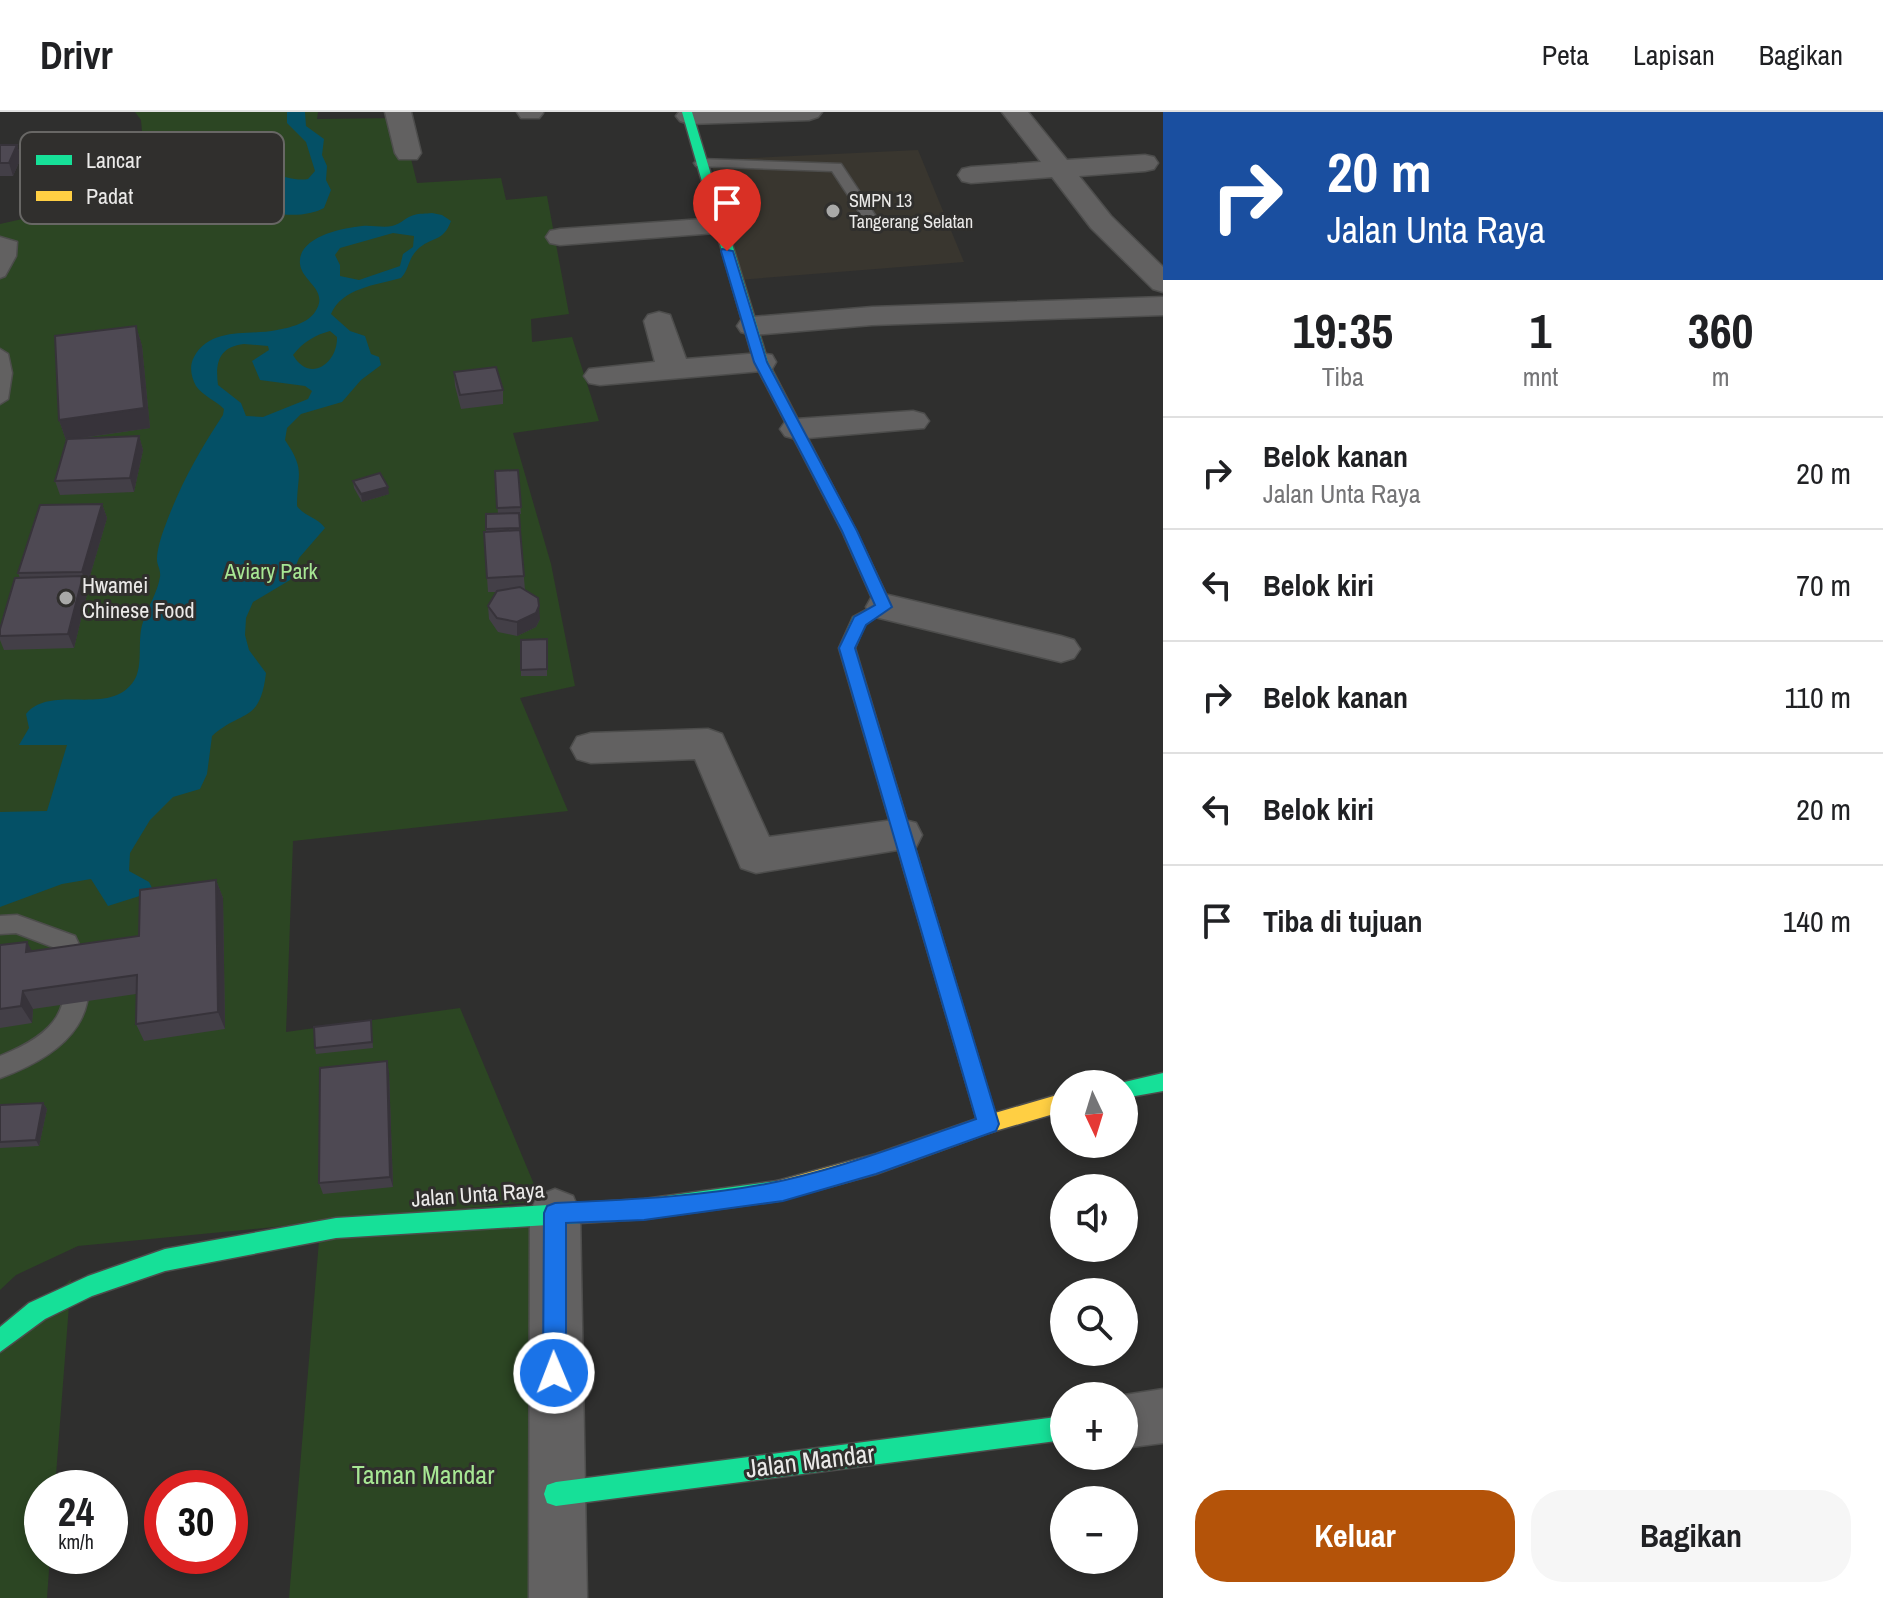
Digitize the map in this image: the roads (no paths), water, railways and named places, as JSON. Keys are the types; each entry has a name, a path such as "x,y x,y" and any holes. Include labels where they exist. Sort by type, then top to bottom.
{"street":[{"path":"398,112 408,153"},
{"path":"809,112 688,114 697,138 718,226 761,362 849,531 884,607"},
{"path":"1015,112 1101,222 1163,283"},
{"path":"971,175 1145,163"},
{"path":"560,237 718,226"},
{"path":"752,326 872,316 1163,306"},
{"path":"659,321 673,369"},
{"path":"600,376 761,362"},
{"path":"796,429 913,421"},
{"path":"988,1124 847,648 859,621 884,607 1061,649"},
{"path":"591,748 708,744 756,856 901,835"},
{"path":"1138,1086 1163,1082"},
{"name":"Jalan Unta Raya","path":"0,1341 37,1311 88,1287 165,1260 336,1228 644,1209 783,1190 876,1164 988,1124 1050,1106"},
{"path":"555,1213 558,1598"},
{"path":"1138,1419 1163,1416"},
{"name":"Jalan Mandar","path":"556,1494 1050,1430"}],"lane":[{"path":"701,163 836,167 874,224"},
{"path":"0,241 10,242 9,256 0,273"},
{"path":"0,354 4,373 0,399"},
{"path":"0,925 17,924 67,943 79,983 72,1020 26,1059 0,1067"}],"water":[{"path":"287,112 305,112 306,126 324,139 322,155 331,190 324,208 316,212 284,214 284,177 308,179 315,171 306,142 287,123"},
{"path":"432,213 451,221 448,228 417,250 401,278 351,293 336,305 331,314 350,331 365,336 371,354 379,357 381,365 361,380 342,402 301,414 287,428 285,440 296,459 299,472 297,506 325,528 299,558 290,580 253,602 246,618 245,635 249,650 266,673 259,701 248,714 212,736 207,774 200,789 173,797 150,820 130,853 129,871 149,882 152,888 149,893 108,906 91,879 62,884 0,907 0,812 47,811 67,745 19,745 29,728 26,714 37,705 51,701 113,696 126,690 136,677 141,629 160,577 158,548 190,470 223,415 224,409 196,386 191,372 194,357 201,347 220,336 282,329 312,316 319,298 300,264 301,255 313,241 343,229 392,226 411,216","holes":["393,233 414,236 413,247 403,254 400,266 359,280 340,276 340,265 335,255 340,248","330,331 337,337 333,355 322,367 315,369 300,364 293,355 314,337","236,346 268,346 269,350 252,361 260,380 305,386 312,391 308,399 263,417 246,416 241,403 218,385 220,357"]}],"place":[{"name":"SMPN 13 Tangerang Selatan","path":"833,211"},
{"name":"Hwamei Chinese Food","path":"66,598"}],"park label":[{"name":"Aviary Park","path":"271,571"},
{"name":"Taman Mandar","path":"423,1475"}]}
